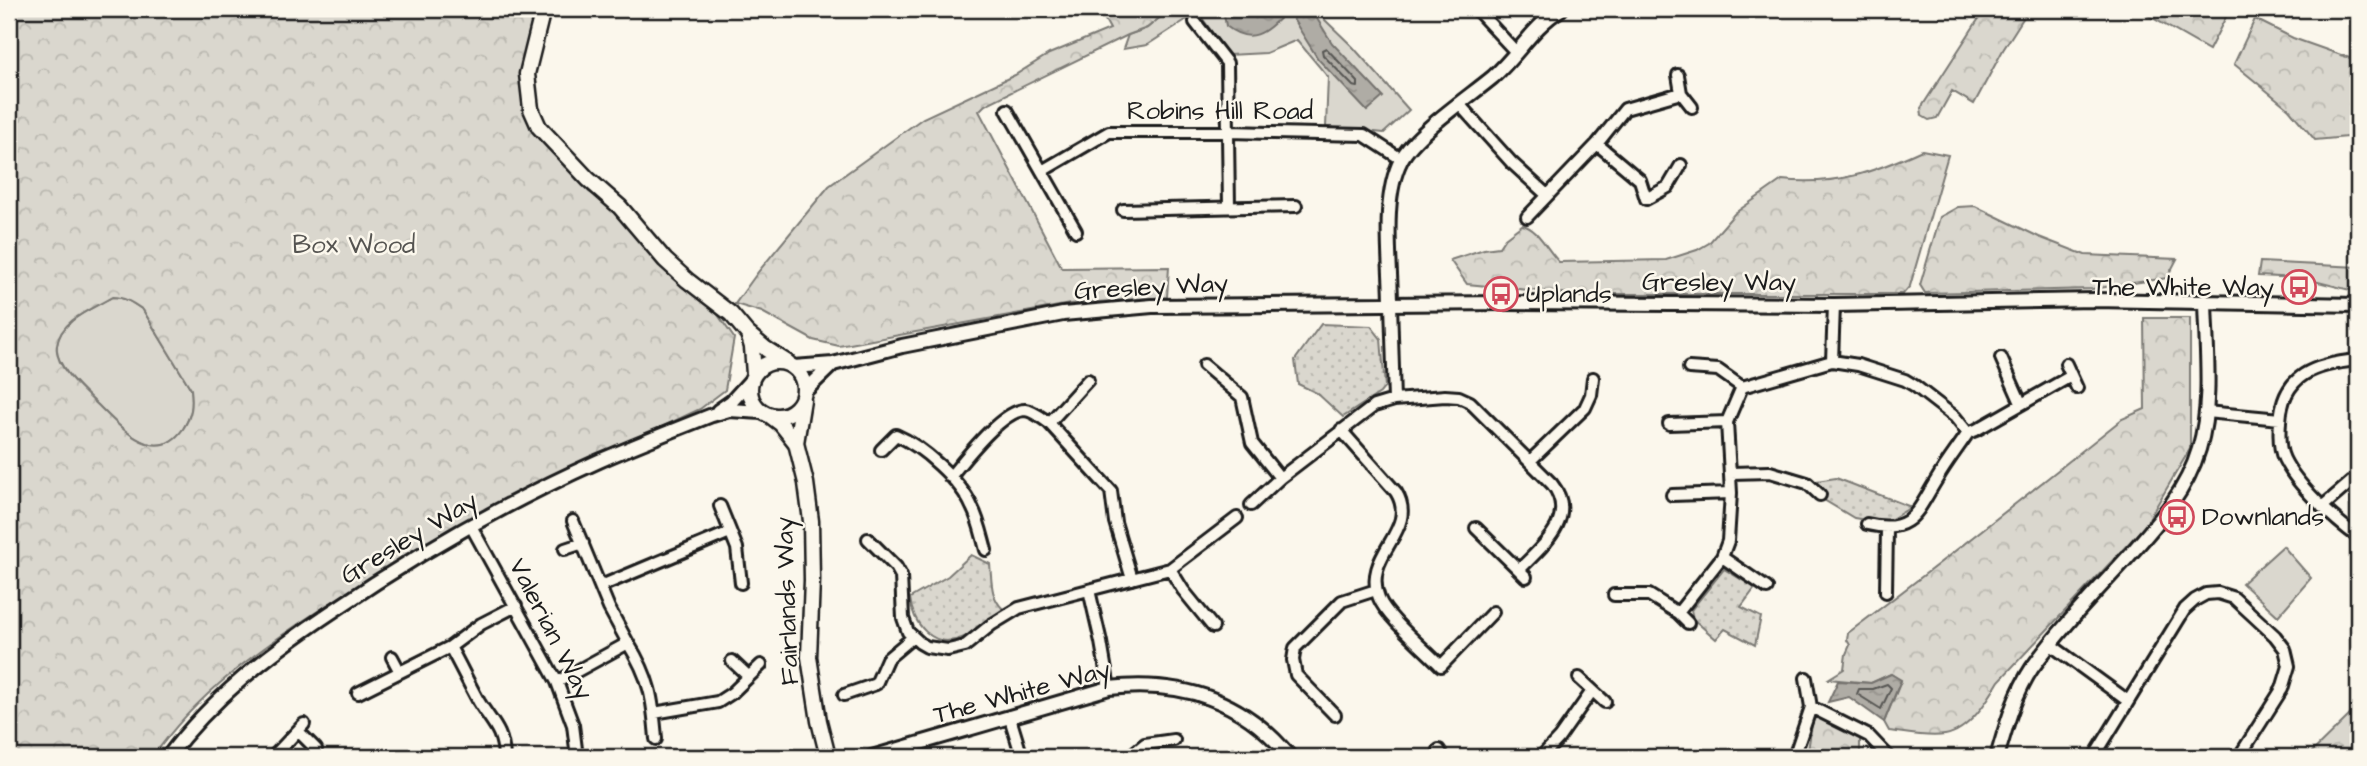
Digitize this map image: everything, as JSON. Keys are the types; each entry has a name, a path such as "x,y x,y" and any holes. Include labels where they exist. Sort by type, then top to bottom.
{"main road":[{"path":"543,9 527,74 531,109 540,127 587,179 641,229 665,260 731,314 747,333 803,377 804,396 791,413 777,416 766,414 752,400 752,347 747,333"},
{"path":"753,376 765,364 778,361 791,365"},
{"name":"Fairlands Way","path":"804,396 796,443 806,483 811,522 809,657 828,757"},
{"name":"Fairlands Way","path":"766,414 781,424 796,443"}],"street":[{"path":"1476,9 1516,52"},
{"path":"1394,400 1390,202 1401,159 1414,142 1495,75 1536,29 1561,9"},
{"path":"1195,22 1227,63 1229,207"},
{"path":"1678,75 1681,93 1692,107"},
{"path":"1527,217 1597,144 1625,109 1681,93"},
{"path":"1459,104 1512,163 1547,195"},
{"path":"1007,110 1076,231"},
{"name":"Robins Hill Road","path":"1042,171 1109,132 1364,135 1401,159"},
{"path":"1597,144 1640,180 1646,200 1668,187 1681,165"},
{"path":"1123,210 1296,206"},
{"name":"Gresley Way","path":"791,365 833,363 1063,314 1152,306 1834,305 2095,300 2358,305"},
{"path":"1997,757 2023,684 2051,645 2175,501 2194,463 2203,434 2206,412 2205,301"},
{"path":"1832,361 1834,305"},
{"path":"2358,360 2323,366 2300,375 2289,386 2283,398 2279,440 2284,459 2322,507 2358,537"},
{"path":"1742,387 1832,361 1858,365 1905,380 1955,417 1968,433"},
{"path":"1999,362 2021,403"},
{"path":"804,396 833,363"},
{"path":"2066,364 2077,388"},
{"path":"1204,365 1242,397 1252,443 1280,478"},
{"path":"1219,376 1228,365"},
{"path":"1689,368 1717,370 1742,387"},
{"name":"Gresley Way","path":"712,415 731,402 753,376"},
{"path":"1867,524 1887,529 1908,522 1968,433 2071,376"},
{"path":"1530,461 1585,408 1591,395 1593,378"},
{"path":"1049,423 1088,380"},
{"path":"1678,613 1723,557 1728,541 1731,473 1727,422 1742,387"},
{"path":"1251,505 1280,478 1374,406 1394,400 1445,396 1464,398 1476,406 1557,490 1562,509 1556,531 1522,573 1476,528"},
{"name":"Gresley Way","path":"168,757 219,699 256,667 358,593 417,556 600,460 729,410 766,414"},
{"path":"950,477 973,449 1008,415 1024,410 1039,415 1111,491 1115,522 1132,579"},
{"path":"2206,412 2280,419"},
{"path":"1669,424 1727,422"},
{"path":"1341,430 1396,492 1403,511 1399,525 1376,567 1374,583 1382,604 1441,666 1493,612"},
{"path":"881,450 896,435 926,455 950,477 971,504 986,550"},
{"path":"1807,483 1813,471"},
{"path":"1731,473 1770,472 1807,483 1820,495"},
{"path":"2322,507 2358,476"},
{"path":"1672,495 1731,493"},
{"path":"720,506 737,548 741,583"},
{"path":"868,539 896,567 901,576 903,618 913,637 934,649 954,650 965,646 991,625 1019,608 1170,569 1237,518"},
{"path":"573,521 609,608 643,667 654,713 656,739"},
{"name":"Valerian Way","path":"471,526 557,682 573,725 577,757"},
{"path":"1886,592 1887,529"},
{"path":"601,586 730,532"},
{"path":"565,550 583,543"},
{"path":"1723,557 1767,588"},
{"path":"1170,569 1213,627"},
{"path":"1873,569 1886,570"},
{"path":"1089,590 1109,688"},
{"path":"1335,715 1296,675 1293,660 1295,648 1342,601 1376,590"},
{"path":"2094,757 2185,609 2206,594 2218,593 2234,598 2281,643 2289,666 2282,689 2239,757"},
{"path":"1614,595 1649,595 1678,613 1688,623"},
{"path":"358,693 450,647 481,624 516,606"},
{"path":"844,695 876,684 887,659 913,637"},
{"path":"557,682 628,643"},
{"path":"2051,645 2128,701"},
{"path":"450,647 480,704 499,729 504,757"},
{"path":"392,657 400,672"},
{"path":"732,661 748,676"},
{"path":"654,713 718,702 732,693 761,665"},
{"path":"1579,678 1605,702"},
{"path":"1794,757 1811,708 1806,678"},
{"name":"The White Way","path":"872,757 1109,688 1136,685 1180,688 1219,700 1267,733 1290,757"},
{"path":"1541,757 1559,738 1592,691"},
{"path":"1811,708 1870,736 1889,757"},
{"path":"1010,718 1022,757"},
{"path":"274,757 302,728 316,749"},
{"path":"1129,757 1145,744 1174,740"}],"green space":[{"name":"Box Wood","path":"9,9 537,9 520,73 522,96 530,122 589,192 617,208 663,269 716,312 734,338 725,390 700,409 461,526 324,607 254,656 209,693 170,734 153,757 9,757","holes":["112,297 143,310 191,389 191,410 186,424 172,440 161,444 139,440 117,424 71,379 57,353 57,345 64,328 87,311"]},
{"path":"1099,9 1170,9 1147,28 985,105 979,111 1062,268 1169,267 1167,297 1070,304 839,346 813,340 762,312 735,304 829,186 923,118 1015,75 1049,54 1110,29"},
{"path":"1170,9 1322,9 1323,18 1353,47 1409,110 1384,133 1326,127 1328,77 1297,40 1266,53 1228,55 1198,12 1147,45 1123,49 1128,35 1147,28"},
{"path":"1985,9 2029,9 1974,104 1952,91 1937,118 1929,120 1922,116 1921,108"},
{"path":"2137,9 2230,9 2209,50"},
{"path":"2255,19 2293,38 2358,61 2358,136 2315,140 2289,109 2234,64"},
{"path":"1922,150 1948,155 1910,286 1903,294 1572,294 1467,284 1450,260 1499,247 1505,238 1522,225 1538,235 1559,262 1666,260 1709,243 1735,213 1782,180 1820,181 1854,176"},
{"path":"1975,206 2039,237 2085,255 2177,259 2167,278 2092,289 1925,293 1920,285 1940,217 1958,207"},
{"path":"2260,262 2358,267 2358,292 2302,278 2258,276"},
{"path":"112,297 125,299 143,310 191,389 188,419 172,440 150,444 128,433 86,394 60,362 57,345 64,328"},
{"path":"2144,318 2190,318 2190,449 2144,527 1999,681 1977,714 1962,728 1938,736 1889,731 1884,722 1901,681 1891,674 1871,683 1828,679 1844,669 1850,645 1847,640 1848,633 2122,419 2145,409"},
{"path":"1321,324 1371,326 1381,339 1385,387 1343,417 1317,393 1298,384 1295,360"},
{"path":"1836,478 1911,507 1885,523 1854,518 1824,500 1816,481"},
{"path":"2283,546 2311,578 2278,616 2242,583"},
{"path":"971,555 990,564 994,594 1003,609 962,638 952,641 933,637 920,625 910,598 948,576"},
{"path":"1724,569 1755,588 1741,607 1761,617 1755,645 1725,629 1716,639 1693,619 1691,610"},
{"path":"2358,707 2358,757 2307,757 2355,710"},
{"path":"1816,715 1860,736 1860,757 1807,757 1813,718"}],"water":[{"path":"1223,9 1289,9 1267,29 1253,36 1236,32 1226,26"},
{"path":"1303,9 1311,9 1332,43 1383,97 1367,111 1318,59 1293,19"},
{"path":"1891,674 1901,680 1884,722 1849,697 1828,702 1838,681 1871,683"}],"place":[{"name":"The White Way","path":"2299,287"},
{"name":"Uplands","path":"1501,294"},
{"name":"Downlands","path":"2177,517"}]}
